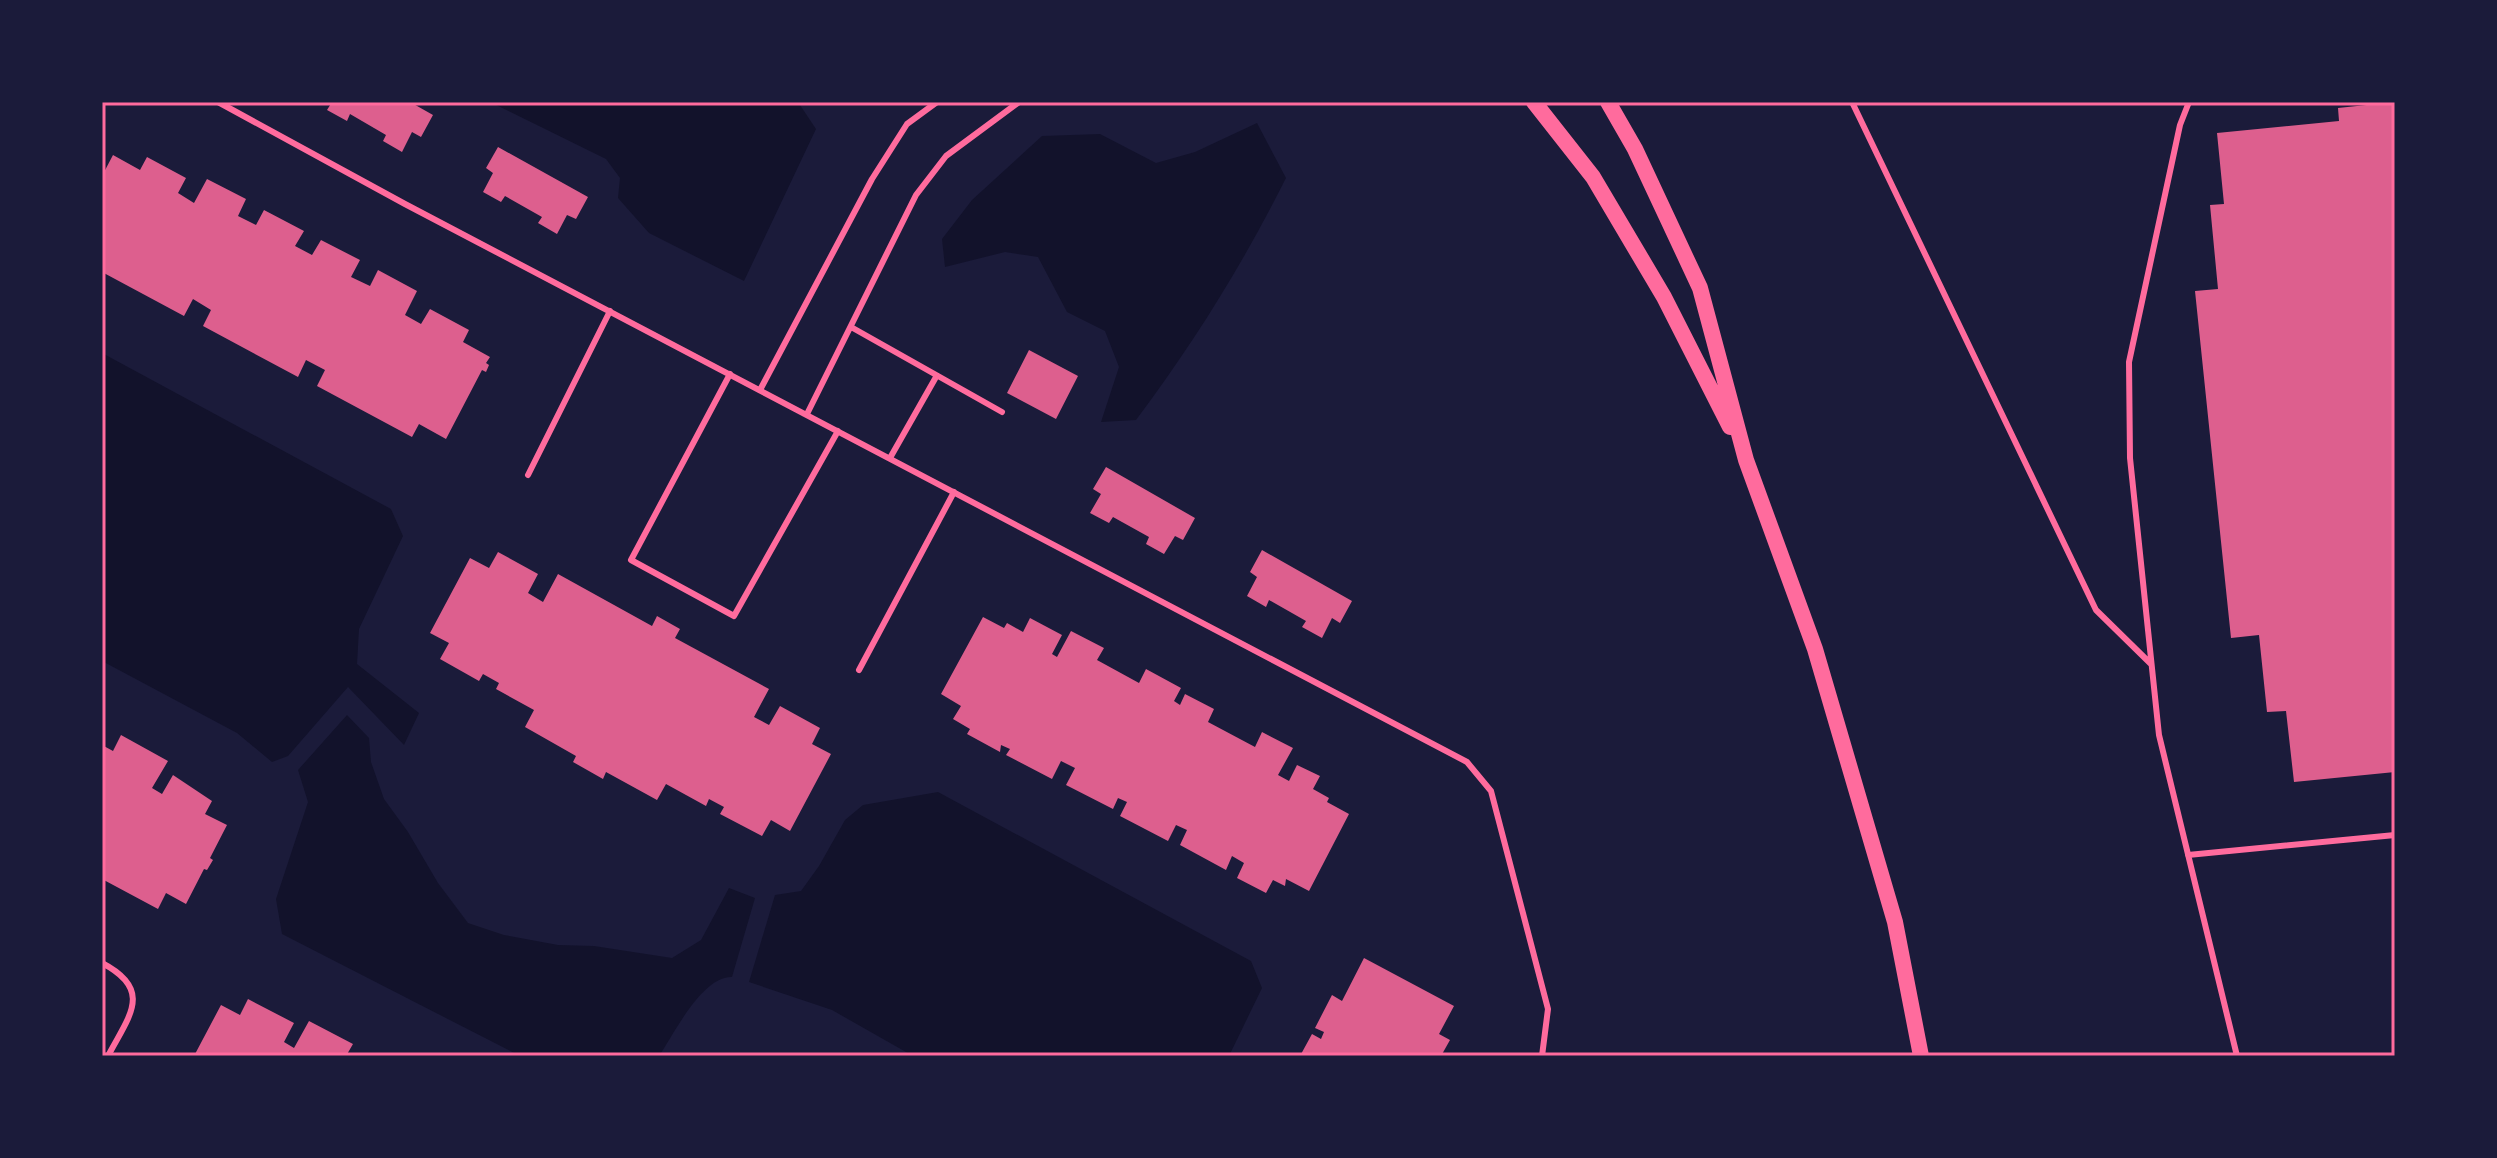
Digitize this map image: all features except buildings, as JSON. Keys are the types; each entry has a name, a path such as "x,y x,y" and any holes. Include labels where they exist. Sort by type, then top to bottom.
{"main road":[{"path":"1534,102 1593,177 1664,297 1746,460"},
{"path":"1608,102 1635,149 1700,288 1746,460 1815,649 1895,922 1921,1056"}],"lane":[{"path":"218,102 1467,762 1491,791 1548,1009 1542,1056"},
{"path":"760,390 872,179 907,124 937,102"},
{"path":"807,414 916,195 946,156 1019,102"},
{"path":"1852,102 2096,610 2152,664"},
{"path":"2189,102 2180,125 2129,362 2130,458 2159,735 2237,1056"},
{"path":"528,475 610,311"},
{"path":"851,327 1002,412"},
{"path":"730,374 631,560 734,616 838,431"},
{"path":"890,458 936,377"},
{"path":"859,670 954,492"},
{"path":"2188,855 2395,835"},
{"path":"102,963 122,974 132,990 132,1009 108,1056"}],"shaded area":[{"path":"490,102 798,102 816,129 744,281 649,233 618,198 620,178 606,159"},
{"path":"1257,123 1286,178 1216,303 1136,420 1101,422 1119,367 1105,331 1067,312 1038,257 1005,252 945,267 942,239 972,200 1042,136 1100,134 1156,163 1195,152"},
{"path":"102,353 391,509 403,536 359,629 357,664 419,713 404,745 348,687 288,756 272,762 237,733 102,661"},
{"path":"347,715 369,738 371,762 384,799 438,883 468,923 504,935 558,945 594,946 672,958 701,940 729,888 755,898 732,977 721,979 700,996 659,1056 520,1056 282,934 276,899 308,802 298,770"},
{"path":"938,792 1251,961 1262,988 1229,1056 913,1056 832,1010 749,982 775,895 801,891 845,820 863,805"}]}
